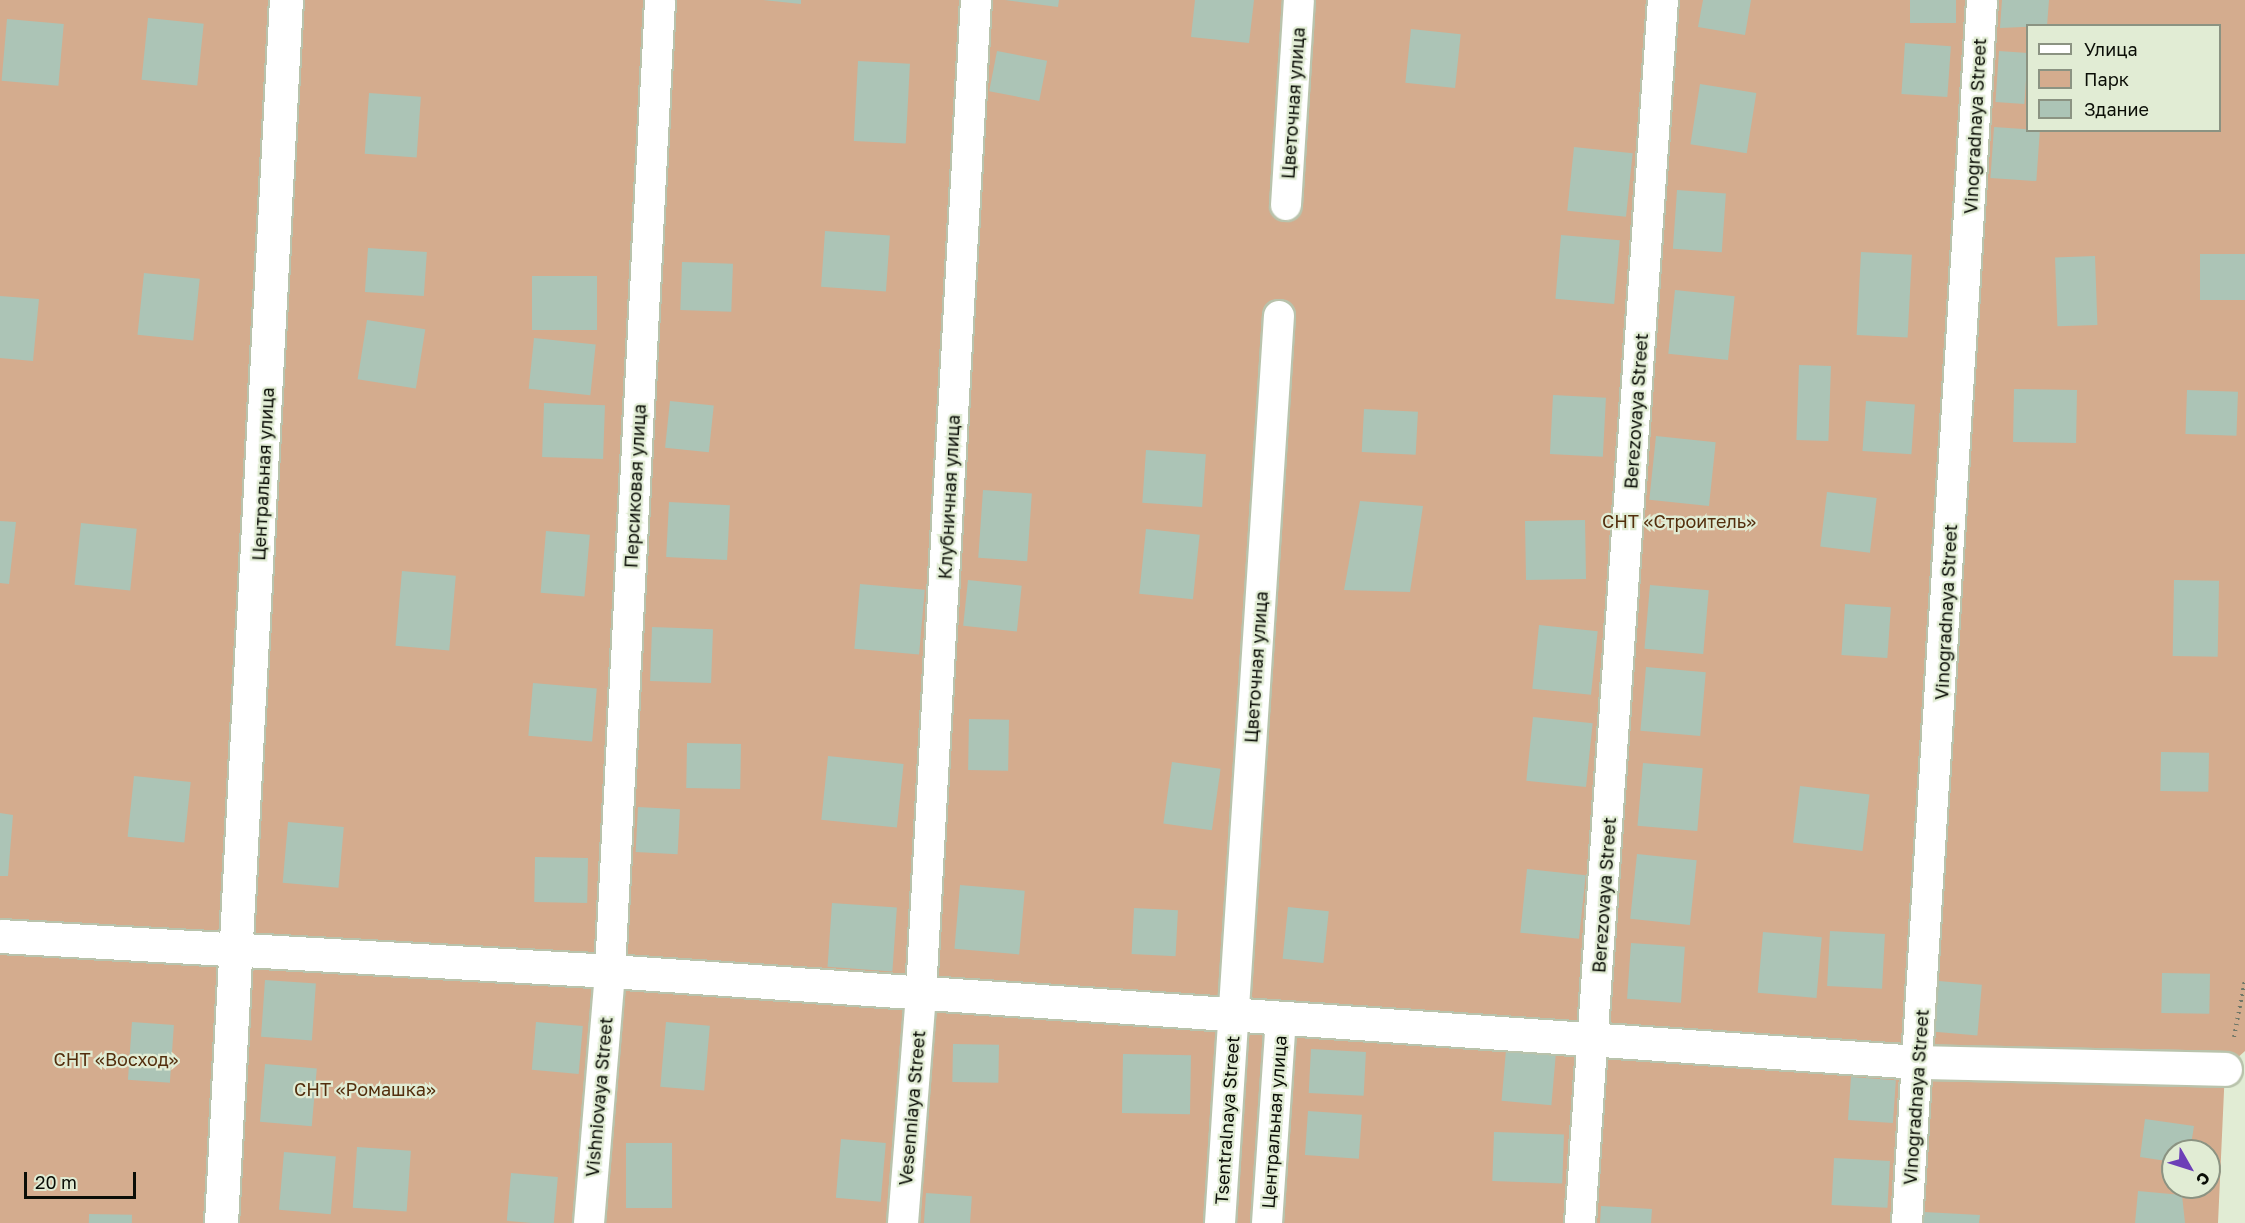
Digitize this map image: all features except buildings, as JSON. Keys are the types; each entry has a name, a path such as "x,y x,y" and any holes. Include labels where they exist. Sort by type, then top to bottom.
{"street":[{"name":"Центральная улица","path":"221,1223 239,948 286,0"},
{"name":"Персиковая улица","path":"610,971 660,0"},
{"name":"Клубничная улица","path":"921,993 976,0"},
{"name":"Цветочная улица","path":"1286,205 1299,0"},
{"name":"Berezovaya Street","path":"1580,1223 1663,0"},
{"name":"Vinogradnaya Street","path":"1907,1223 1919,1062 1982,0"},
{"name":"Цветочная улица","path":"1234,1018 1279,316"},
{"path":"0,936 610,971 1234,1018 1594,1037 1919,1062 2235,1069"},
{"name":"Vishniovaya Street","path":"589,1223 610,971"},
{"name":"Vesenniaya Street","path":"903,1223 921,993"},
{"name":"Tsentralnaya Street","path":"1220,1223 1234,1018"},
{"name":"Центральная улица","path":"1267,1223 1281,1020"}],"path":[{"path":"2235,1069 2245,980"}],"green space":[{"name":"СНТ «Строитель»","path":"0,0 2245,0 2245,1051 2225,1069 2221,1157 2221,1139 2161,1139 2161,1199 2219,1199 2218,1223 0,1223"}],"park label":[{"name":"СНТ «Восход»","path":"116,1059"},
{"name":"СНТ «Ромашка»","path":"365,1089"}]}
